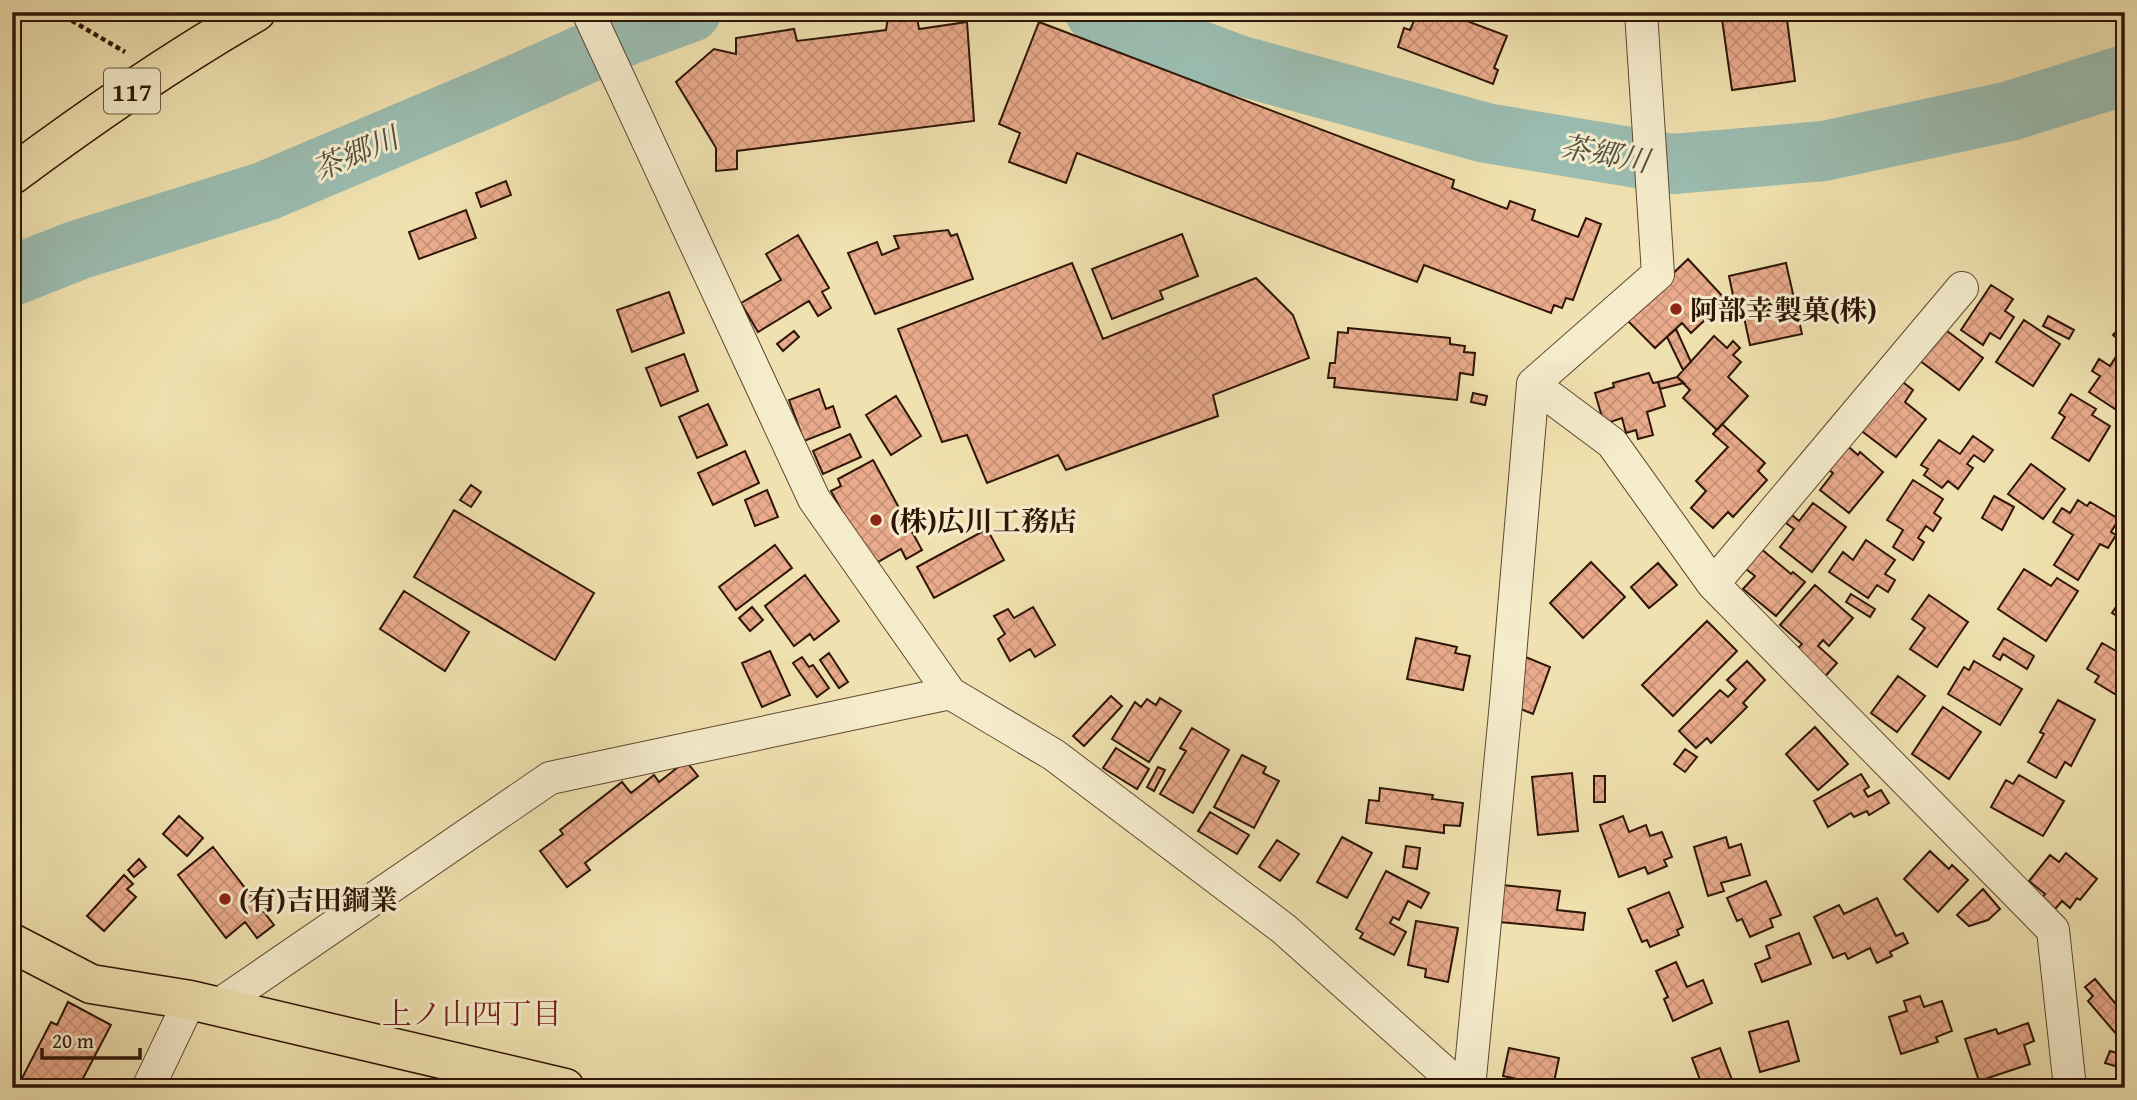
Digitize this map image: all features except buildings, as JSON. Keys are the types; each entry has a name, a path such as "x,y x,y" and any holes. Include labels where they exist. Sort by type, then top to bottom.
{"main road":[{"name":"117","path":"12,176 66,135 256,12"},
{"path":"12,943 91,984 203,1003 565,1088"}],"street":[{"path":"588,12 814,499 950,693 1054,755 1284,929 1462,1088"},
{"path":"1469,1088 1533,384 1658,274 1642,20"},
{"path":"1713,584 1962,288"},
{"path":"1533,384 1612,443 1713,584 2053,930 2070,1088"},
{"path":"148,1088 203,1003 550,778 950,693"}],"path":[{"path":"57,12 124,51 145,82"}],"waterway":[{"name":"茶郷川","path":"12,276 78,250 266,191 628,35 691,12"},
{"name":"茶郷川","path":"1095,12 1238,65 1486,133 1673,164 1824,151 2010,111 2125,75"}],"place":[{"name":"阿部幸製菓(株)","path":"1676,309"},
{"name":"(株)広川工務店","path":"876,520"},
{"name":"(有)吉田鋼業","path":"225,899"}],"district":[{"name":"上ノ山四丁目","path":"472,1013"}]}
